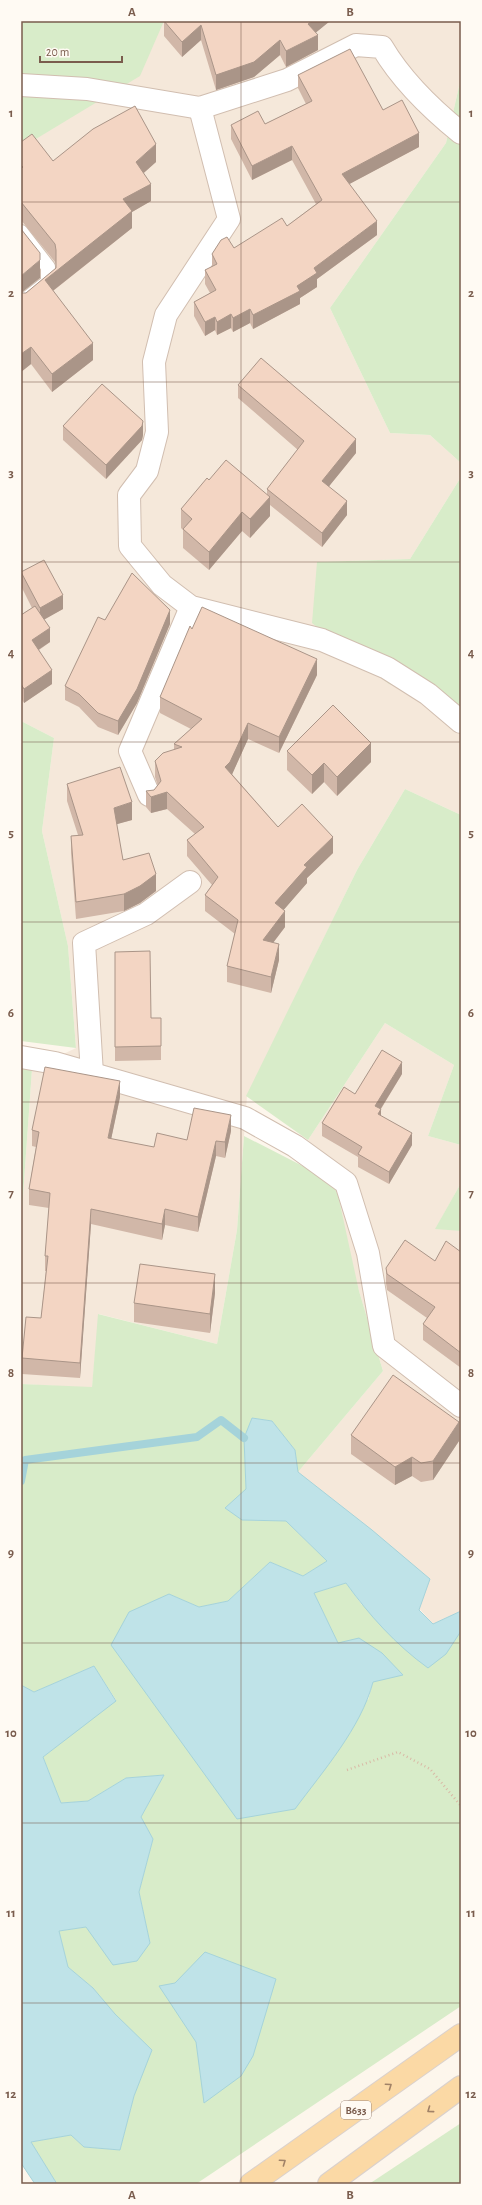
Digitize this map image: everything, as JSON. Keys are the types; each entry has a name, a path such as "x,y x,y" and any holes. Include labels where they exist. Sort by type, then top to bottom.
{"main road":[{"name":"B633","path":"251,2184 461,2035"},
{"path":"329,2184 461,2087"}],"street":[{"path":"21,85 87,89 200,108 288,80 356,45 382,47 394,67 428,105 461,133"},
{"path":"200,108 229,218 166,316 154,362 157,432 147,471 129,495 130,546 162,585 191,607 322,640 387,668 428,694 461,722"},
{"path":"149,795 130,751 191,607"},
{"path":"92,1074 84,943 146,914 190,882"},
{"path":"21,1057 55,1063 245,1118 295,1146 346,1183 368,1253 384,1346 461,1406"}],"lane":[{"path":"21,232 48,267 48,282 21,303"}],"path":[{"path":"347,1770 398,1752 430,1769 461,1806"}],"shaded area":[{"path":"164,21 461,21 461,78 446,143 330,308 390,433 430,435 461,463 461,477 410,559 317,562 461,709 461,815 405,789 357,870 247,1096 237,1230 217,1344 99,1314 92,1388 21,1384 21,1224 32,1069 76,1048 68,946 42,831 54,738 21,721 21,148"},
{"path":"385,1023 454,1065 428,1136 461,1145 461,1183 436,1228 461,1231 461,1611 433,1624 298,1472 383,1371 359,1291 330,1180 308,1140"}],"green space":[{"path":"21,21 164,21 140,76 21,148"},
{"path":"461,78 461,463 430,435 390,433 330,308 446,143"},
{"path":"461,477 461,709 389,684 312,623 317,562 410,559"},
{"path":"21,721 54,738 42,831 68,946 76,1048 21,1041"},
{"path":"405,789 461,815 461,1145 428,1136 454,1065 385,1023 308,1140 246,1096 357,870"},
{"path":"21,1067 32,1069 21,1224"},
{"path":"244,1136 330,1180 338,1195 359,1291 383,1371 298,1472 295,1450 272,1421 252,1418 244,1438 246,1489 242,1520 286,1521 327,1561 303,1576 270,1562 228,1601 199,1607 169,1594 368,1700 373,1682 338,1643 314,1593 346,1583 362,1605 461,1631 461,2006 196,2184 57,2184 31,2142 71,2135 84,2147 120,2150 134,2096 151,2050 115,2014 93,1988 68,1967 59,1931 86,1927 150,1943 139,1892 153,1839 141,1817 164,1775 126,1778 88,1801 61,1803 43,1757 116,1700 94,1666 34,1692 21,1685 21,1384 92,1387 98,1314 217,1344 237,1230"},
{"path":"461,1183 461,1231 435,1229"},
{"path":"461,2123 461,2184 369,2184"}],"water":[{"path":"252,1418 272,1421 295,1450 298,1472 372,1530 430,1579 419,1610 433,1624 461,1611 461,1631 446,1654 428,1668 405,1650 384,1629 364,1607 346,1583 314,1593 338,1643 359,1638 382,1653 403,1675 373,1682 360,1716 329,1764 295,1809 237,1819 111,1645 129,1612 169,1594 199,1607 228,1601 270,1562 303,1576 327,1561 286,1521 242,1520 225,1508 246,1489 244,1438"},
{"path":"94,1666 116,1701 43,1757 61,1803 88,1801 126,1778 164,1775 141,1817 153,1839 139,1892 150,1943 137,1961 113,1965 86,1927 59,1931 68,1967 93,1988 115,2014 152,2050 134,2096 120,2150 84,2147 71,2135 31,2142 57,2184 35,2184 21,2163 21,1685 34,1692"},
{"path":"205,1952 276,1979 253,2056 241,2076 204,2103 196,2042 159,1986 175,1983"}],"building":[{"path":"164,21 312,21 308,24 318,35 286,51 280,40 254,62 216,75 201,25 182,42"},
{"path":"350,49 383,110 402,100 419,133 342,174 377,221 314,268 317,273 297,286 300,291 253,315 250,309 233,318 231,314 217,322 215,317 205,322 194,302 216,290 205,270 217,264 212,254 221,240 227,237 234,248 282,218 287,226 322,200 292,146 252,166 231,125 258,111 265,124 312,101 298,75"},
{"path":"135,106 156,144 136,162 151,184 123,199 132,211 45,280 93,343 52,374 31,347 21,354 21,293 26,293 56,268 56,250 55,244 21,202 21,169 23,167 21,165 21,142 32,134 53,161 93,129"},
{"path":"21,229 40,253 40,260 21,276"},
{"path":"261,358 356,439 322,481 347,501 322,533 267,489 304,441 238,385"},
{"path":"102,384 143,421 142,426 106,465 63,426"},
{"path":"226,460 270,497 250,519 242,512 209,552 183,529 192,519 181,509 207,478 209,480"},
{"path":"44,560 63,595 40,608 21,572"},
{"path":"132,573 170,610 137,689 118,721 98,713 79,694 65,686 98,617 105,620"},
{"path":"35,606 50,628 32,640 52,670 24,689 21,684 21,615"},
{"path":"202,607 317,659 279,737 248,723 230,762 225,767 278,827 302,804 333,837 304,865 307,867 275,903 285,911 263,940 279,944 271,977 227,966 238,920 205,895 218,877 187,840 204,827 167,792 151,797 146,791 154,790 161,781 155,761 163,753 182,747 174,744 202,719 160,697 190,626 192,629"},
{"path":"333,705 371,743 337,777 324,763 312,775 287,751"},
{"path":"120,767 132,802 114,808 123,860 149,853 156,874 140,886 124,894 76,902 71,836 83,835 67,784"},
{"path":"150,951 151,1018 161,1018 161,1046 115,1047 115,952"},
{"path":"382,1050 402,1062 375,1106 381,1109 378,1114 412,1133 389,1172 358,1154 362,1147 322,1123 344,1087 355,1094"},
{"path":"45,1067 120,1081 108,1138 154,1147 157,1133 187,1140 194,1108 231,1115 225,1142 216,1141 198,1217 165,1209 162,1224 91,1209 80,1363 22,1358 26,1317 41,1318 48,1256 45,1256 50,1193 29,1189 39,1132 32,1130"},
{"path":"405,1240 435,1261 446,1241 461,1252 461,1353 423,1324 435,1307 387,1274 386,1268"},
{"path":"140,1264 215,1274 210,1314 134,1303"},
{"path":"393,1375 459,1422 433,1461 421,1463 412,1457 395,1467 351,1435"}],"waterway":[{"path":"21,1481 25,1460 197,1437 221,1420 244,1438"}]}
